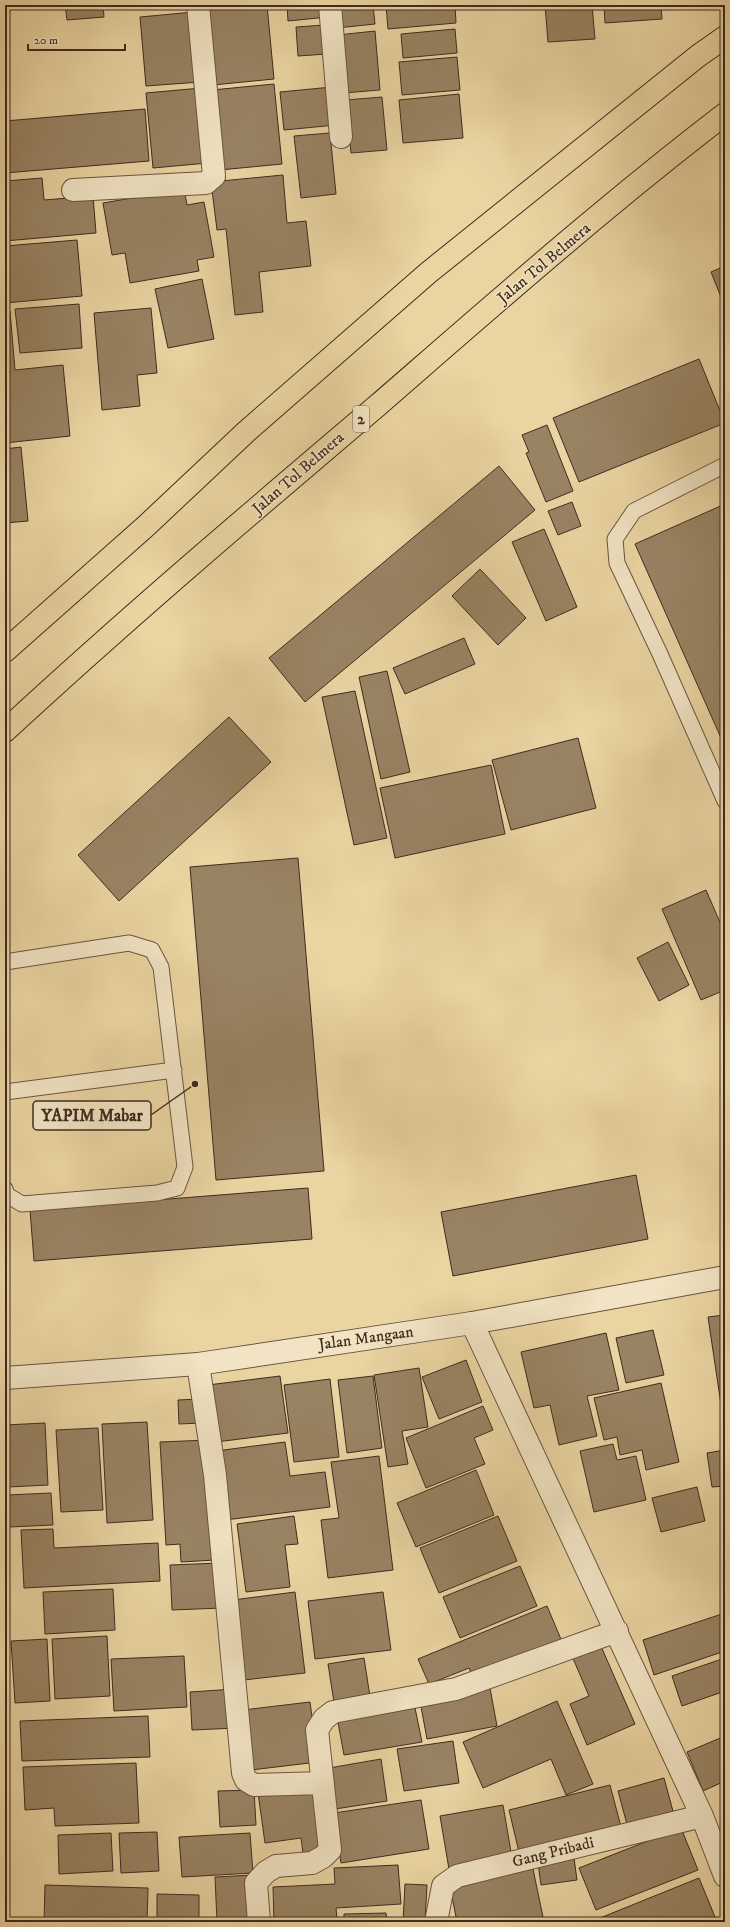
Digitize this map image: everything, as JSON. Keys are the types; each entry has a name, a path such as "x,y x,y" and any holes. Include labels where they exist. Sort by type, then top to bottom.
{"highway":[{"path":"5,651 146,526 247,431 428,273 698,56 725,37"},
{"name":"Jalan Tol Belmera","path":"5,731 156,596 524,279 684,146 725,114"}],"street":[{"path":"73,190 206,183 214,176 198,5"},
{"path":"330,5 341,137"},
{"name":"Jalan Mangaan","path":"5,1378 198,1364 472,1323 725,1277"},
{"path":"472,1323 702,1816 725,1876"},
{"path":"198,1364 215,1474 243,1773 246,1780 254,1785 323,1782"},
{"path":"260,1922 256,1883 266,1872 276,1866 312,1863 323,1857 330,1850 317,1730 332,1712 456,1689 617,1631"},
{"name":"Gang Pribadi","path":"436,1922 443,1886 457,1876 702,1816"}],"lane":[{"path":"725,465 634,511 615,539 617,563 660,654 725,801"},
{"path":"5,962 129,943 152,950 161,967 185,1167 177,1188 157,1193 22,1204 7,1195 5,1190"},
{"path":"5,1092 174,1070"}],"building":[{"path":"65,5 103,5 104,17 67,20"},
{"path":"205,5 267,5 274,79 213,85"},
{"path":"287,5 327,5 328,17 288,21"},
{"path":"335,5 373,5 375,24 337,28"},
{"path":"386,5 455,5 456,23 388,29"},
{"path":"545,5 592,5 595,39 548,42"},
{"path":"604,5 661,5 662,19 605,23"},
{"path":"194,12 200,82 146,86 140,17"},
{"path":"325,25 327,54 298,56 296,27"},
{"path":"455,29 457,53 403,58 401,34"},
{"path":"375,31 380,90 343,93 338,35"},
{"path":"457,57 460,90 402,95 399,62"},
{"path":"274,84 282,164 220,170 212,90"},
{"path":"332,87 336,125 284,130 280,92"},
{"path":"201,88 208,163 153,168 146,93"},
{"path":"459,94 463,138 403,143 399,100"},
{"path":"382,97 387,150 351,153 346,100"},
{"path":"145,109 149,161 5,173 5,121"},
{"path":"330,133 336,194 301,198 294,136"},
{"path":"283,175 287,223 306,221 311,266 259,272 263,312 235,315 226,229 217,230 211,182"},
{"path":"42,178 44,200 93,196 96,233 5,241 5,181"},
{"path":"184,189 187,205 204,202 214,257 197,260 199,271 130,283 125,253 112,255 103,203"},
{"path":"77,240 82,296 5,303 5,246"},
{"path":"725,266 725,307 711,272"},
{"path":"202,279 214,339 168,348 155,289"},
{"path":"79,304 82,348 20,353 15,309"},
{"path":"151,308 157,373 137,375 140,406 102,410 94,313"},
{"path":"5,311 10,311 15,370 63,365 70,436 5,443"},
{"path":"699,359 725,423 579,482 553,418"},
{"path":"547,425 573,491 546,502 526,453 529,452 522,435"},
{"path":"21,447 28,521 5,523 5,449"},
{"path":"499,466 535,510 305,702 269,658"},
{"path":"572,502 581,526 558,535 548,511"},
{"path":"725,504 725,747 635,544"},
{"path":"544,529 577,607 546,621 512,542"},
{"path":"480,569 526,618 498,645 452,596"},
{"path":"464,638 475,664 405,694 393,668"},
{"path":"387,671 410,772 381,779 359,677"},
{"path":"355,691 387,838 354,845 322,697"},
{"path":"229,717 271,762 119,901 78,855"},
{"path":"578,738 596,808 511,830 492,760"},
{"path":"491,765 505,834 395,858 380,788"},
{"path":"298,858 324,1171 216,1180 190,867"},
{"path":"706,890 725,934 725,990 701,1000 662,909"},
{"path":"668,942 689,985 659,1001 637,958"},
{"path":"636,1175 648,1239 453,1276 441,1212"},
{"path":"308,1188 312,1239 34,1261 30,1210"},
{"path":"725,1315 725,1411 722,1411 708,1317"},
{"path":"653,1330 664,1375 626,1383 616,1338"},
{"path":"606,1333 619,1390 587,1396 597,1436 559,1445 550,1405 534,1408 521,1352"},
{"path":"466,1360 482,1402 439,1419 422,1377"},
{"path":"419,1368 428,1427 402,1431 408,1464 388,1467 374,1375"},
{"path":"280,1376 288,1433 216,1442 208,1385"},
{"path":"373,1376 382,1448 347,1453 338,1380"},
{"path":"330,1379 339,1457 294,1462 284,1385"},
{"path":"661,1383 679,1462 646,1470 642,1450 620,1455 617,1437 604,1440 594,1398"},
{"path":"200,1399 202,1423 179,1424 178,1400"},
{"path":"483,1406 493,1430 474,1438 485,1464 426,1488 406,1438"},
{"path":"147,1422 153,1520 107,1523 102,1424"},
{"path":"45,1423 48,1485 8,1487 7,1463 5,1464 5,1425"},
{"path":"98,1428 103,1510 61,1512 56,1430"},
{"path":"208,1440 215,1560 181,1562 180,1544 166,1545 160,1442"},
{"path":"285,1442 290,1476 325,1472 330,1507 225,1520 216,1451"},
{"path":"613,1444 617,1460 636,1456 646,1500 594,1512 580,1451"},
{"path":"725,1450 725,1486 712,1487 707,1453"},
{"path":"379,1456 393,1570 328,1578 321,1520 339,1518 331,1462"},
{"path":"476,1470 494,1515 416,1547 397,1503"},
{"path":"697,1487 705,1521 661,1532 652,1498"},
{"path":"51,1493 53,1525 9,1527 7,1495"},
{"path":"294,1516 298,1544 285,1545 290,1587 246,1592 237,1524"},
{"path":"498,1516 517,1561 439,1593 420,1548"},
{"path":"53,1529 54,1548 158,1543 160,1581 24,1588 21,1530"},
{"path":"220,1563 222,1608 172,1610 170,1565"},
{"path":"520,1566 537,1606 460,1638 443,1597"},
{"path":"113,1589 115,1630 45,1634 43,1592"},
{"path":"295,1592 305,1673 244,1680 233,1600"},
{"path":"383,1592 391,1650 315,1659 308,1601"},
{"path":"547,1606 563,1644 474,1680 469,1668 429,1684 418,1659"},
{"path":"725,1613 725,1651 654,1675 643,1640"},
{"path":"107,1636 110,1696 55,1699 52,1639"},
{"path":"47,1639 50,1701 15,1703 11,1641"},
{"path":"600,1644 635,1724 587,1745 570,1704 589,1696 572,1656"},
{"path":"184,1656 187,1707 114,1711 111,1659"},
{"path":"364,1658 371,1703 335,1709 328,1664"},
{"path":"725,1658 725,1691 682,1706 672,1676"},
{"path":"490,1688 497,1726 427,1739 420,1701"},
{"path":"235,1689 237,1728 192,1730 190,1692"},
{"path":"557,1701 593,1784 566,1795 551,1759 483,1788 463,1742"},
{"path":"310,1702 318,1762 251,1770 243,1710"},
{"path":"414,1703 422,1742 344,1755 337,1717"},
{"path":"148,1716 150,1757 22,1761 20,1721"},
{"path":"725,1736 725,1781 703,1791 687,1752"},
{"path":"453,1741 459,1783 404,1791 397,1749"},
{"path":"381,1759 387,1801 335,1809 329,1768"},
{"path":"136,1763 139,1823 55,1826 54,1808 25,1810 23,1767"},
{"path":"664,1778 674,1815 628,1828 618,1791"},
{"path":"320,1785 329,1850 303,1853 301,1838 265,1843 258,1793"},
{"path":"610,1785 621,1827 519,1852 509,1810"},
{"path":"254,1790 256,1825 220,1827 218,1791"},
{"path":"421,1800 429,1849 341,1863 334,1813"},
{"path":"503,1805 512,1858 449,1869 440,1816"},
{"path":"681,1828 698,1870 596,1910 579,1868"},
{"path":"157,1832 159,1871 121,1873 119,1833"},
{"path":"111,1833 113,1871 59,1874 58,1835"},
{"path":"250,1833 253,1873 182,1877 179,1837"},
{"path":"574,1858 577,1880 541,1885 538,1863"},
{"path":"398,1865 401,1904 336,1908 337,1919 274,1922 273,1887 335,1884 334,1868"},
{"path":"533,1869 543,1917 517,1922 457,1922 450,1886"},
{"path":"254,1875 256,1922 217,1922 215,1877"},
{"path":"699,1878 715,1917 703,1922 596,1922 595,1920"},
{"path":"405,1884 427,1885 425,1922 403,1922"},
{"path":"45,1885 148,1888 147,1922 44,1922"},
{"path":"157,1894 199,1895 199,1922 157,1922"},
{"path":"386,1913 387,1922 344,1922 344,1914"}],"place":[{"name":"YAPIM Mabar","path":"195,1084"}]}
